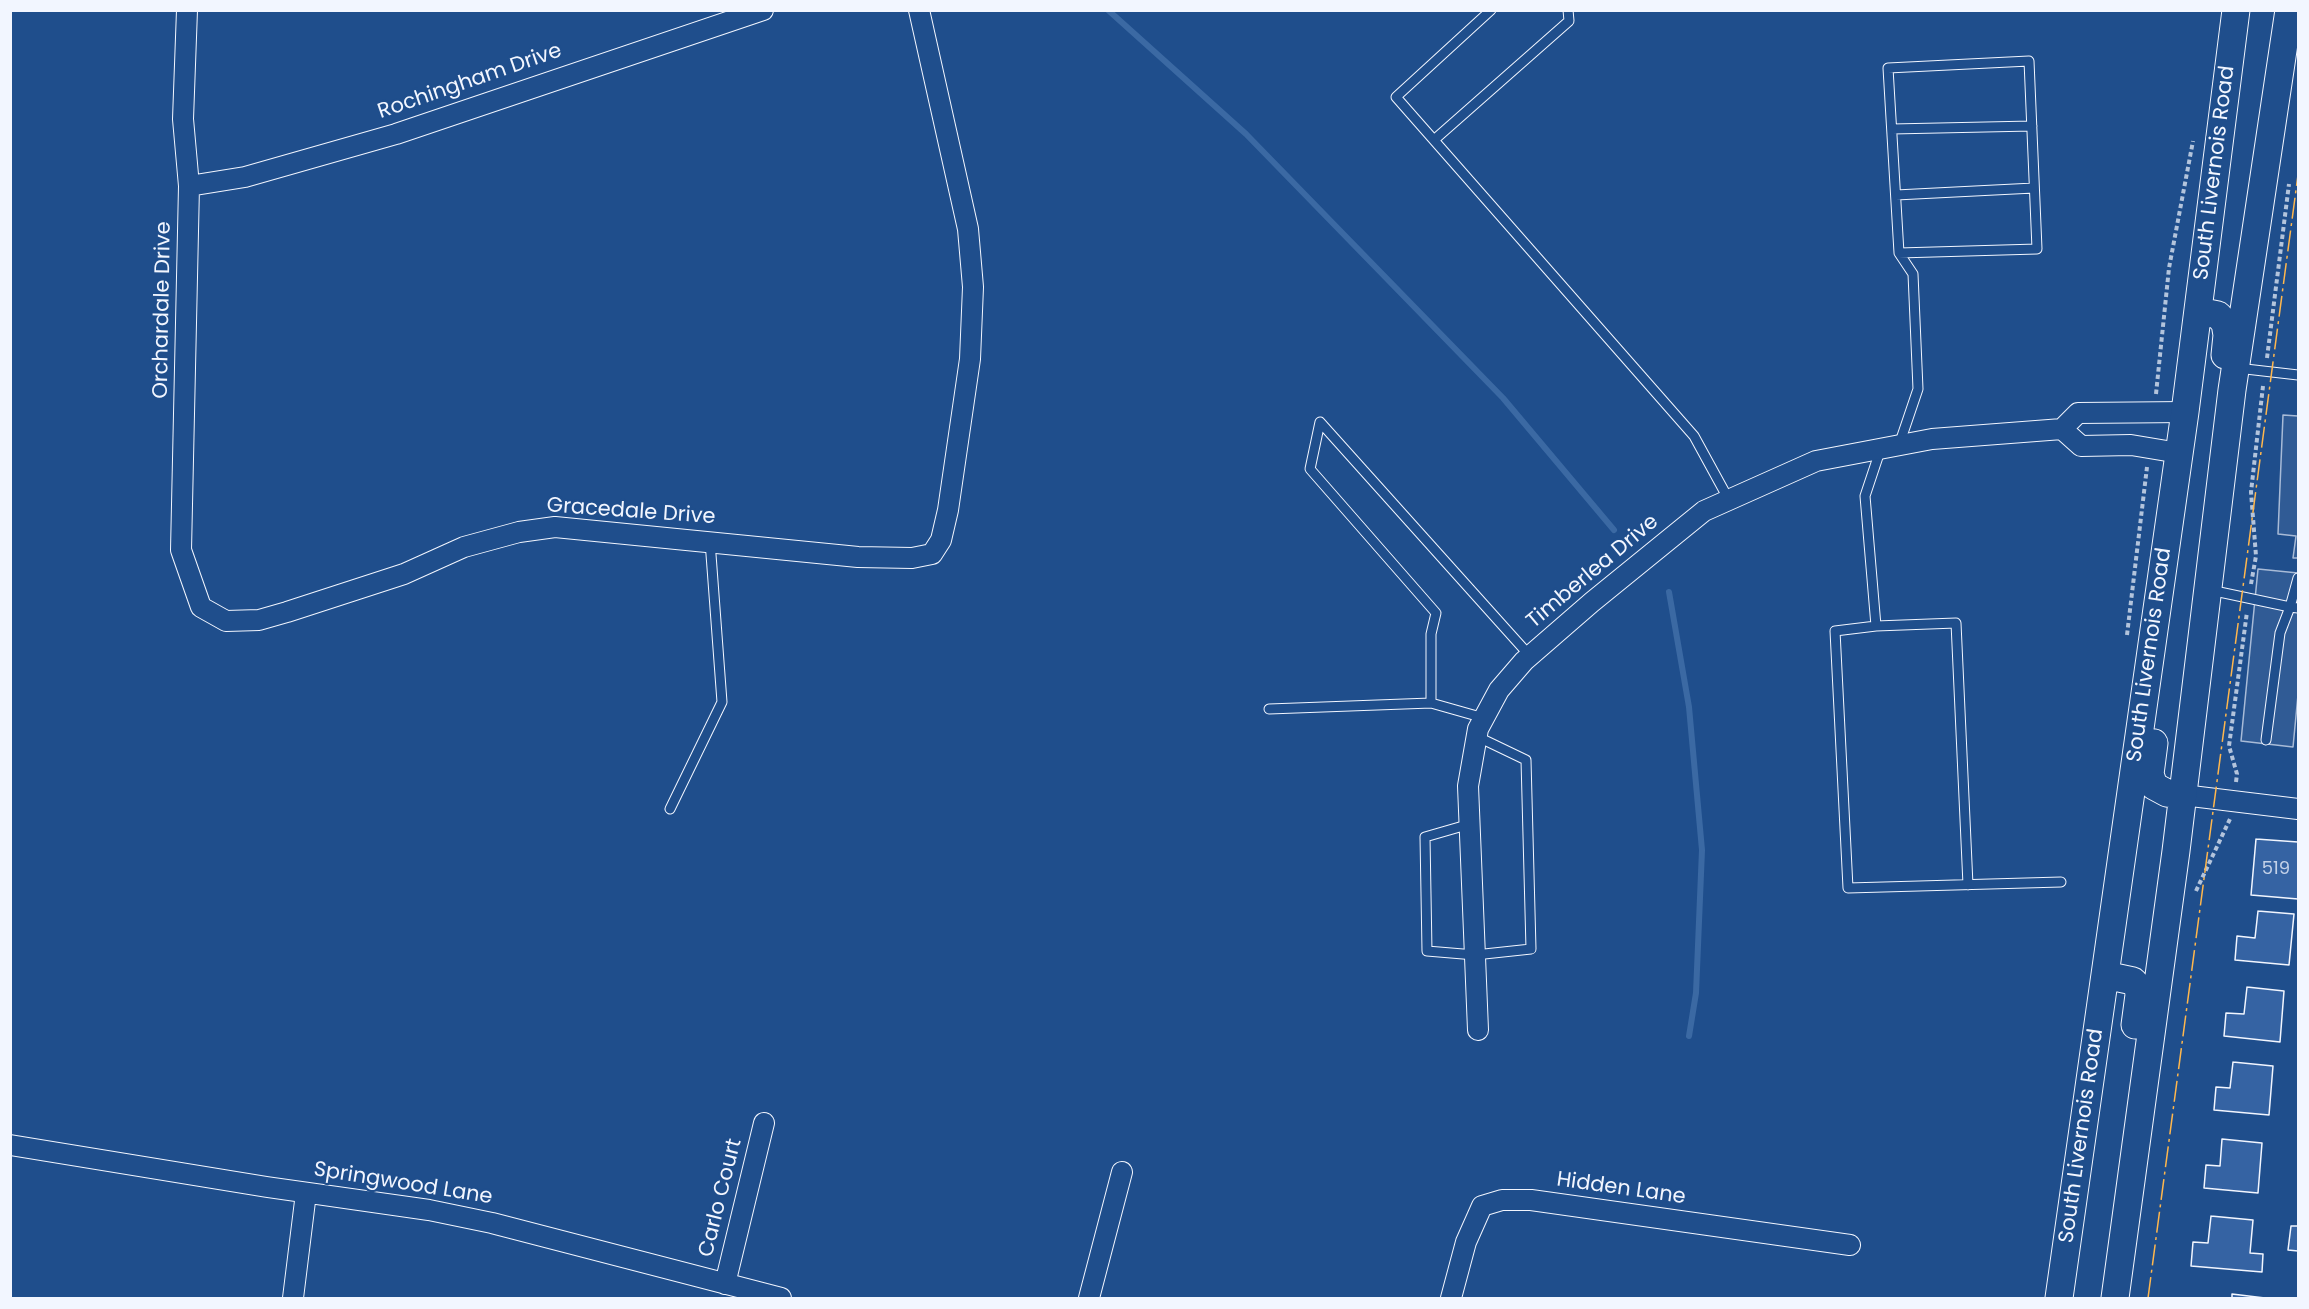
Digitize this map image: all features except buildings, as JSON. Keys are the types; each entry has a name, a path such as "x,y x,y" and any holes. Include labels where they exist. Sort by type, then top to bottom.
{"main road":[{"name":"South Livernois Road","path":"2059,1299 2185,412 2236,10"},
{"path":"2258,212 2247,183 2271,10"},
{"path":"2115,1299 2209,590 2219,501 2209,470 2258,212 2289,10"},
{"path":"2198,311 2218,315 2225,323 2229,367"},
{"path":"2169,520 2180,564 2150,774 2154,786 2167,793 2183,795"},
{"path":"2105,975 2133,981 2139,995 2122,1121 2133,1165"}],"street":[{"name":"Orchardale Drive","path":"187,10 183,119 189,186 181,550 201,607"},
{"name":"Rochingham Drive","path":"189,186 245,177 396,134 763,10"},
{"name":"Gracedale Drive","path":"201,607 226,621 259,620 404,574 464,547 519,532 555,527 858,557 912,558 932,554 941,540 948,510 970,359 973,287 968,229 919,10"},
{"path":"2179,453 2131,445 2081,446 2062,429 2078,413 2185,412"},
{"name":"Timberlea Drive","path":"1478,1030 1468,786 1476,736 1484,718 1498,690 1530,656 1704,511 1816,461 1932,439 2062,429"},
{"path":"2183,795 2298,809"},
{"name":"Carlo Court","path":"725,1284 764,1123"},
{"name":"Springwood Lane","path":"10,1145 418,1208 492,1222 781,1299"},
{"path":"1089,1299 1122,1172"},
{"path":"293,1299 306,1192"},
{"name":"Hidden Lane","path":"1451,1299 1466,1242 1482,1206 1502,1200 1531,1200 1850,1245"}],"lane":[{"path":"1491,10 1396,97 1694,436 1729,500"},
{"path":"1434,140 1569,21 1568,10"},
{"path":"1876,626 1865,496 1918,389 1913,274 1899,253 1888,68 2029,61 2037,249 1899,253"},
{"path":"1892,129 2032,126"},
{"path":"1896,195 2034,188"},
{"path":"2229,367 2298,375"},
{"path":"1431,703 1431,634 1436,613 1310,469 1320,422 1530,656"},
{"path":"670,809 722,702 710,542"},
{"path":"2266,740 2280,633 2294,608 2298,578"},
{"path":"2209,590 2294,608"},
{"path":"1968,885 1956,623 1876,626 1835,631 1848,888 1968,885 2061,882"},
{"path":"1269,710 1431,703 1484,718"},
{"path":"1470,824 1425,837 1427,951 1475,955 1531,949 1526,760 1476,736"}],"path":[{"path":"2158,386 2169,268 2194,138"},
{"path":"2193,896 2229,825 2237,774 2229,746 2256,556 2251,492 2289,181"}],"shaded area":[{"path":"2283,415 2298,416 2298,558 2293,558 2296,536 2278,534"},
{"path":"2258,569 2298,573 2298,695 2293,747 2241,741"}],"waterway":[{"path":"1108,10 1246,134 1503,398 1614,530"},
{"path":"1669,592 1689,707 1702,850 1696,993 1689,1036"}],"power":[{"path":"2148,1298 2298,175"}]}
